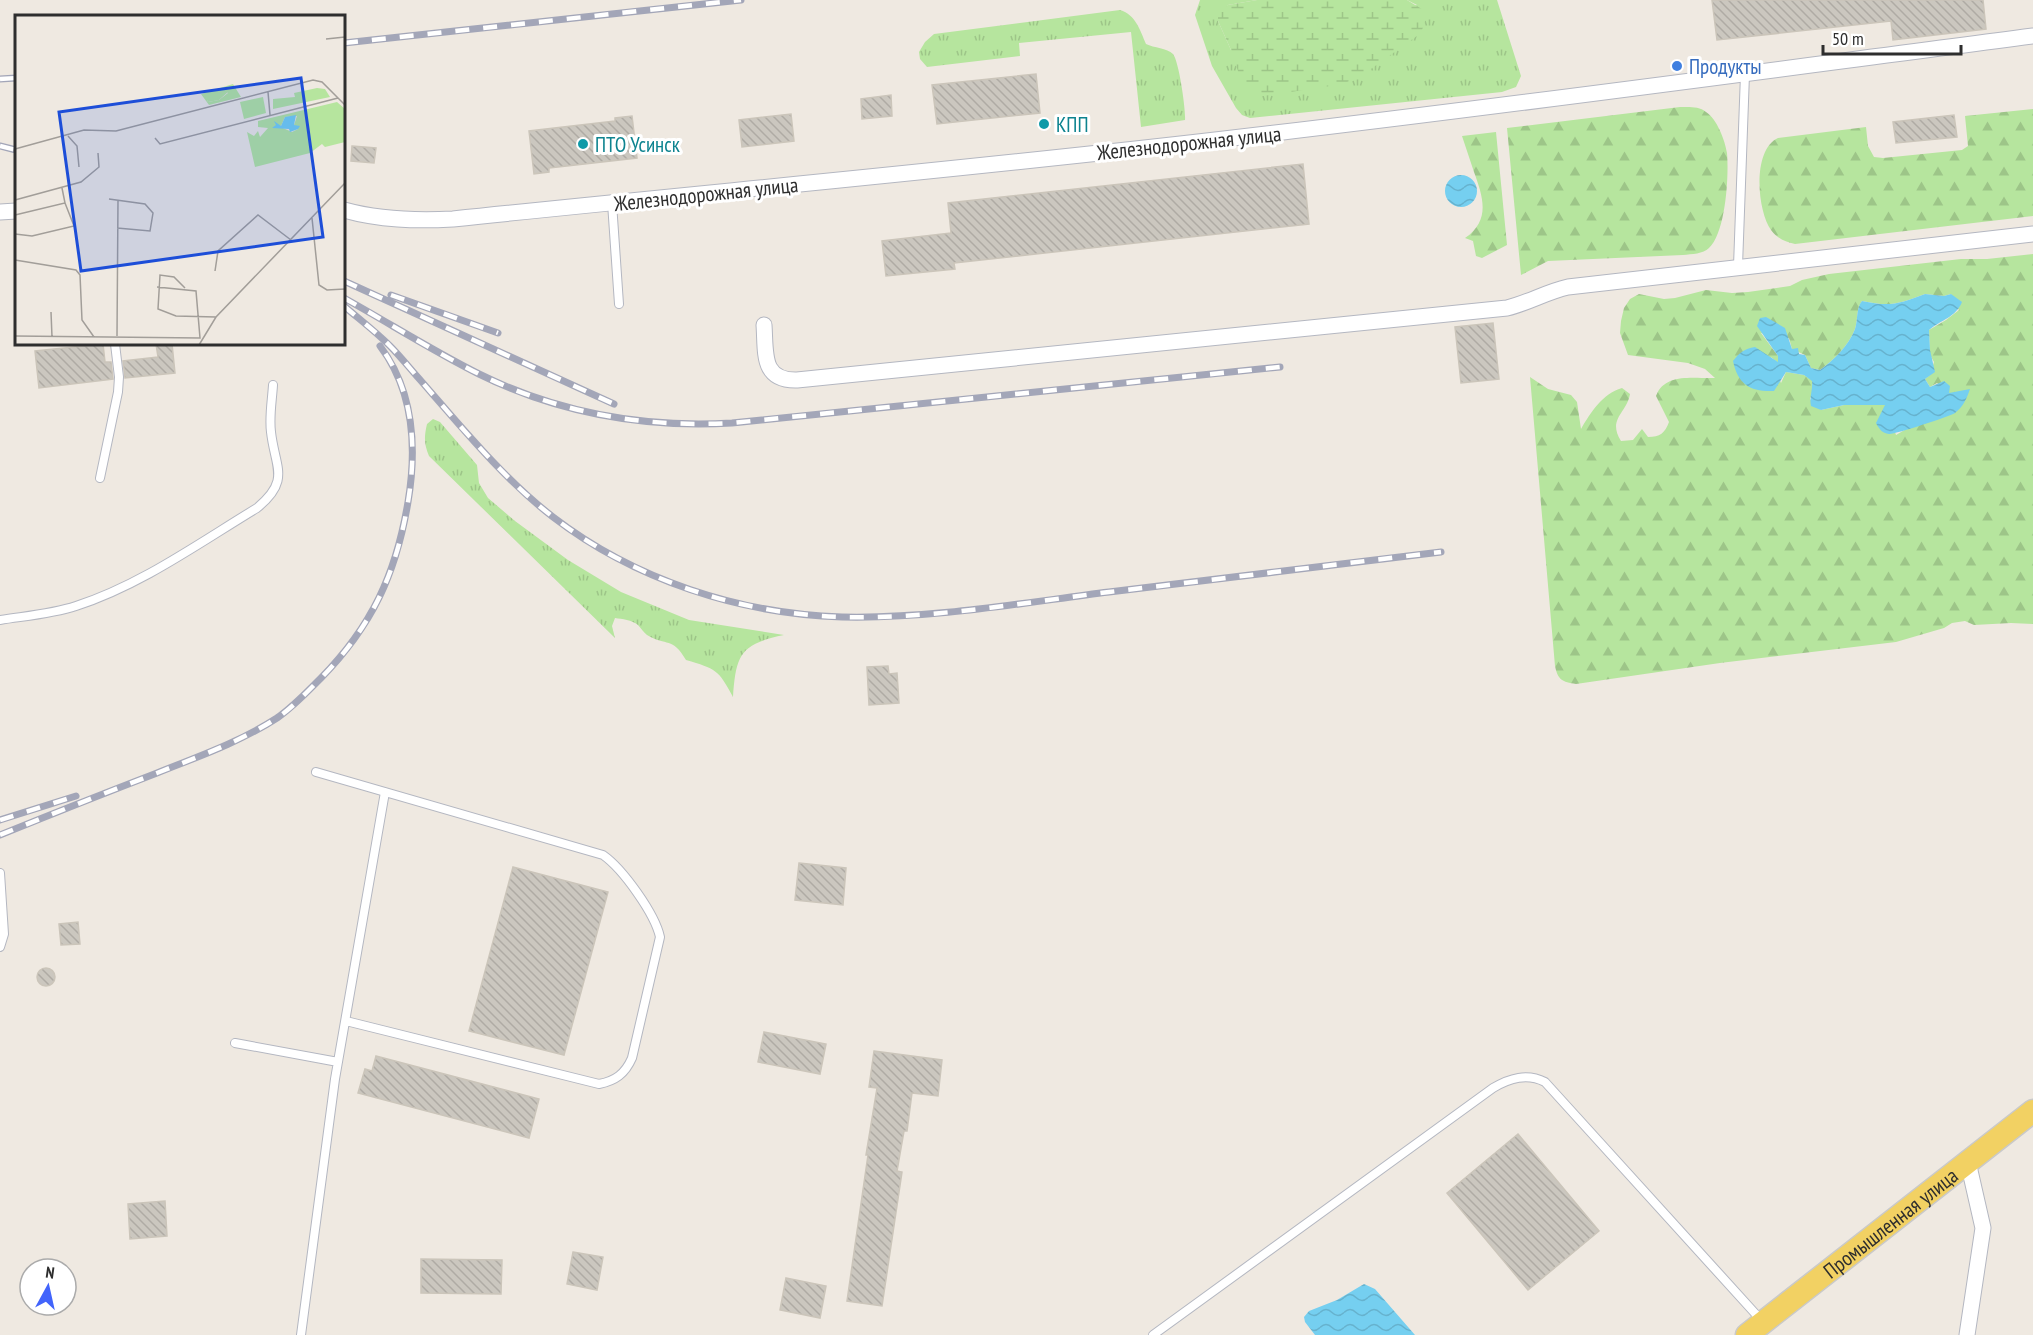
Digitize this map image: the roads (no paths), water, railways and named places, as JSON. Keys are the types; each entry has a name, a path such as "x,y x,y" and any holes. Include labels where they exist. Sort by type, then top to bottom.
{"main road":[{"name":"Промышленная улица","path":"1755,1329 2033,1111"}],"street":[{"name":"Железнодорожная улица","path":"345,210 410,221 453,219 612,203 1245,137 1493,108 2033,36"},
{"path":"0,212 15,211"},
{"path":"764,325 767,363 771,372 786,381 797,381 1507,308 1525,304 1550,291 1568,287 2033,234"},
{"path":"1967,1335 1983,1228 1968,1162"}],"lane":[{"path":"1738,266 1744,74"},
{"path":"612,203 619,303"},
{"path":"100,478 118,392 119,377 115,345"},
{"path":"0,620 75,607 121,588 151,573 267,500 276,488 279,477 279,464 271,432 273,385"},
{"path":"316,772 603,855 620,868 657,924 660,937 632,1058 628,1068 611,1082 599,1084 346,1021"},
{"path":"301,1335 338,1062 385,792"},
{"path":"0,873 4,934 0,947"},
{"path":"234,1042 338,1062"},
{"path":"1153,1335 1493,1088 1504,1081 1521,1076 1536,1077 1545,1082 1755,1329"}],"water":[{"path":"1461,175 1472,180 1477,191 1472,202 1461,207 1450,202 1445,191 1450,180"},
{"path":"1925,294 1944,296 1951,294 1962,302 1952,315 1929,330 1930,350 1935,372 1925,379 1930,387 1944,381 1950,386 1949,393 1970,389 1958,411 1951,415 1889,434 1881,430 1876,423 1885,405 1844,405 1821,410 1811,406 1812,381 1804,375 1786,372 1774,391 1766,391 1747,385 1735,369 1733,361 1740,353 1755,347 1778,362 1778,356 1757,326 1760,318 1766,317 1785,328 1792,349 1798,348 1799,354 1805,355 1811,368 1820,370 1849,341 1855,329 1862,301 1894,304"},
{"path":"1364,1284 1375,1289 1415,1335 1315,1335 1305,1322 1304,1317 1309,1311 1337,1300"}],"railway":[{"path":"345,43 741,0"},
{"path":"0,79 15,78"},
{"path":"0,146 15,150"},
{"path":"345,281 614,404"},
{"path":"391,295 498,333"},
{"path":"345,299 445,356 509,388 540,399 602,415 667,423 732,423 1280,367"},
{"path":"345,307 390,346 484,453 553,517 618,559 690,590 727,601 765,609 842,617 909,615 976,609 1441,552"},
{"path":"0,835 203,755 263,727 300,699 354,639 368,618 389,576 403,528 411,482 412,441 406,401 400,382 380,346"},
{"path":"0,820 76,796"}],"place":[{"name":"Прoдукты","path":"1677,66"},
{"name":"КПП","path":"1044,124"},
{"name":"ПТО Усинск","path":"583,144"}]}
